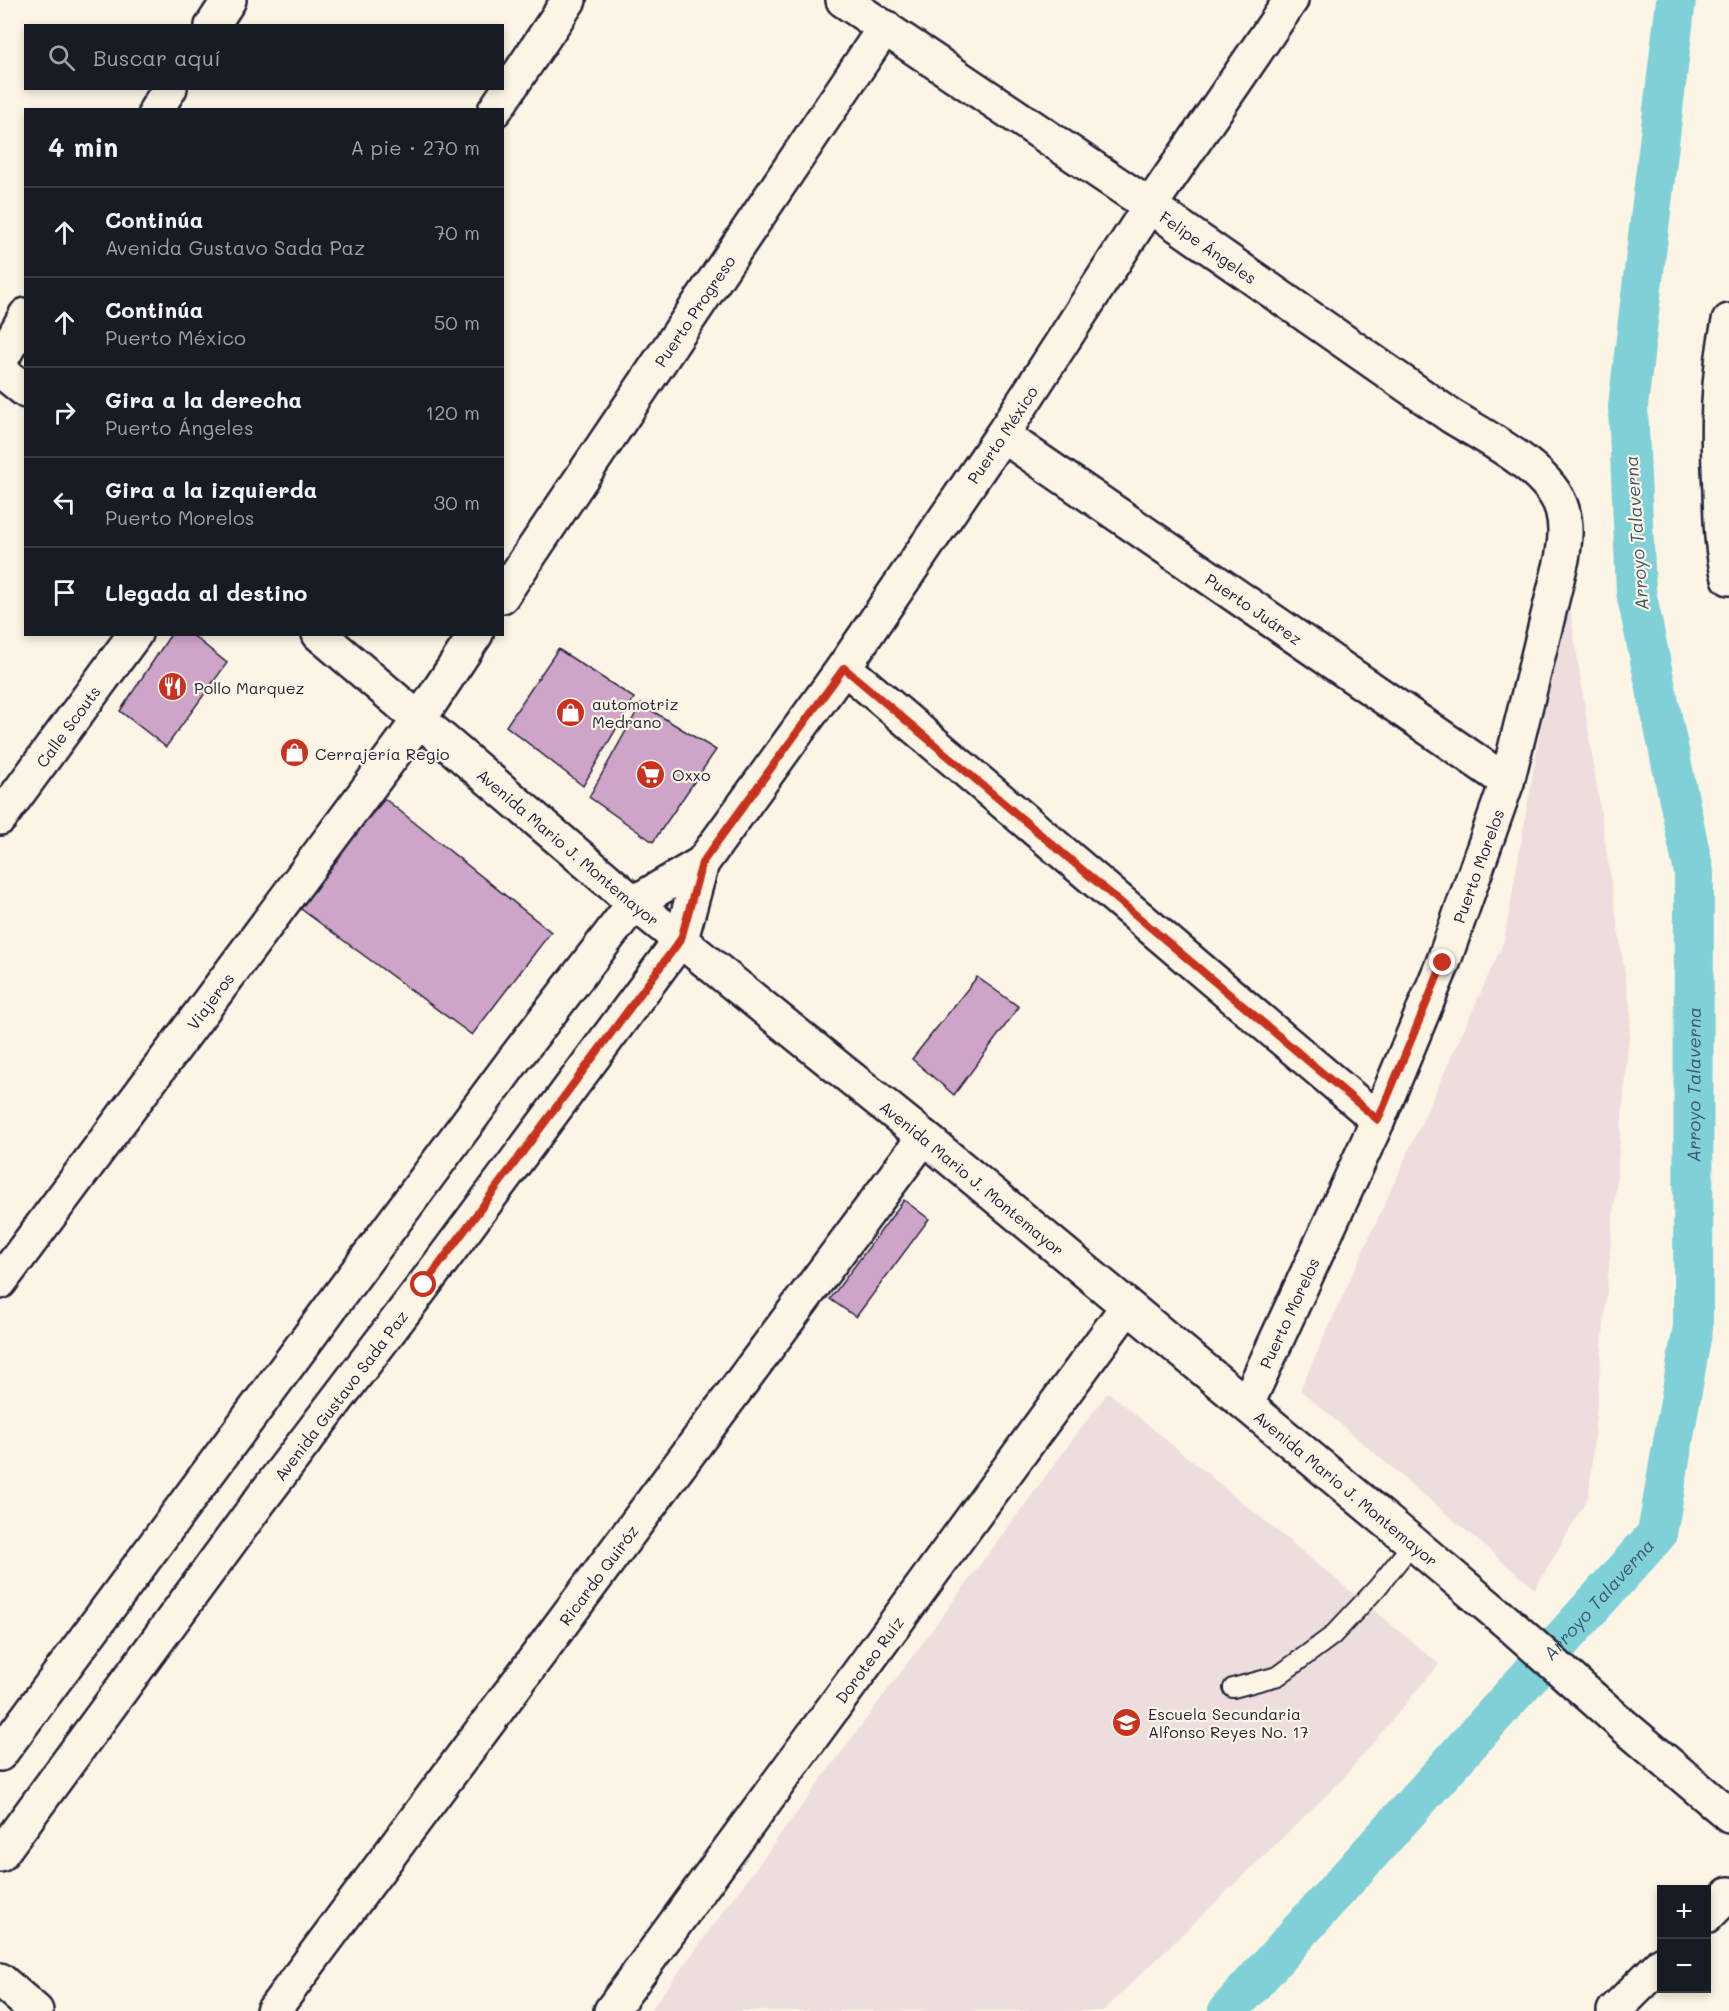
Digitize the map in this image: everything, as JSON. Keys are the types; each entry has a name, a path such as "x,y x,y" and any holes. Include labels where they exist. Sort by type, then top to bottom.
{"street":[{"path":"213,24 229,0"},
{"path":"496,108 569,0"},
{"name":"Felipe Ángeles","path":"843,0 1150,206 1451,416 1500,446 1535,471 1552,489 1562,508"},
{"name":"Puerto México","path":"681,939 702,863 844,668 1002,435 1150,206 1292,0"},
{"name":"Puerto Progreso","path":"504,593 885,27"},
{"path":"157,108 169,90"},
{"path":"0,362 24,319"},
{"path":"1729,321 1722,356 1718,456 1722,553 1729,578"},
{"path":"0,370 24,389"},
{"name":"Puerto Juárez","path":"1002,435 1507,782"},
{"name":"Puerto Morelos","path":"1247,1404 1378,1120 1443,963 1507,782 1562,559 1566,531 1562,508"},
{"name":"Calle Scouts","path":"0,818 134,636"},
{"name":"Avenida Mario J. Montemayor","path":"320,636 634,903 924,1137 1247,1404 1508,1623 1729,1815"},
{"path":"419,720 475,636"},
{"path":"844,668 1378,1120"},
{"name":"Viajeros","path":"0,1282 419,720"},
{"name":"Puerto México","path":"634,903 702,863"},
{"path":"0,1754 509,1066 634,903"},
{"name":"Avenida Gustavo Sada Paz","path":"0,1855 259,1502 424,1285 681,939"},
{"name":"Ricardo Quiróz","path":"273,2011 924,1137"},
{"name":"Doroteo Ruíz","path":"611,2011 1127,1307"},
{"path":"1711,1913 1729,1894"},
{"path":"1614,2011 1657,1968"},
{"path":"0,1980 36,2011"}],"lane":[{"path":"1233,1688 1278,1676 1332,1636 1377,1588 1413,1543"}],"shaded area":[{"path":"1566,582 1631,1014 1589,1496 1535,1589 1300,1390 1504,941"},
{"name":"Escuela Secundaria Alfonso Reyes No. 17","path":"1108,1392 1439,1664 1341,1781 1103,2011 650,2011"}],"building":[{"name":"Pollo Marquez","path":"170,636 193,636 227,663 166,747 120,711"},
{"name":"automotriz Medrano","path":"558,649 634,698 583,786 506,726"},
{"name":"Oxxo","path":"641,704 716,750 653,842 589,797"},
{"path":"385,799 551,932 472,1035 294,904"},
{"path":"977,977 1019,1007 954,1095 912,1059"},
{"path":"904,1200 929,1219 856,1317 830,1299"}],"waterway":[{"name":"Arroyo Talaverna","path":"1228,2011 1657,1534 1693,1327 1694,872 1636,592 1628,406 1676,0"}],"place":[{"name":"Pollo Marquez","path":"173,687"},
{"name":"automotriz Medrano","path":"571,712"},
{"name":"Cerrajería Regio","path":"294,753"},
{"name":"Oxxo","path":"651,774"},
{"name":"Escuela Secundaria Alfonso Reyes No. 17","path":"1127,1722"}],"route":[{"path":"424,1285 681,939 702,863 844,668 1378,1120 1443,963"}]}
